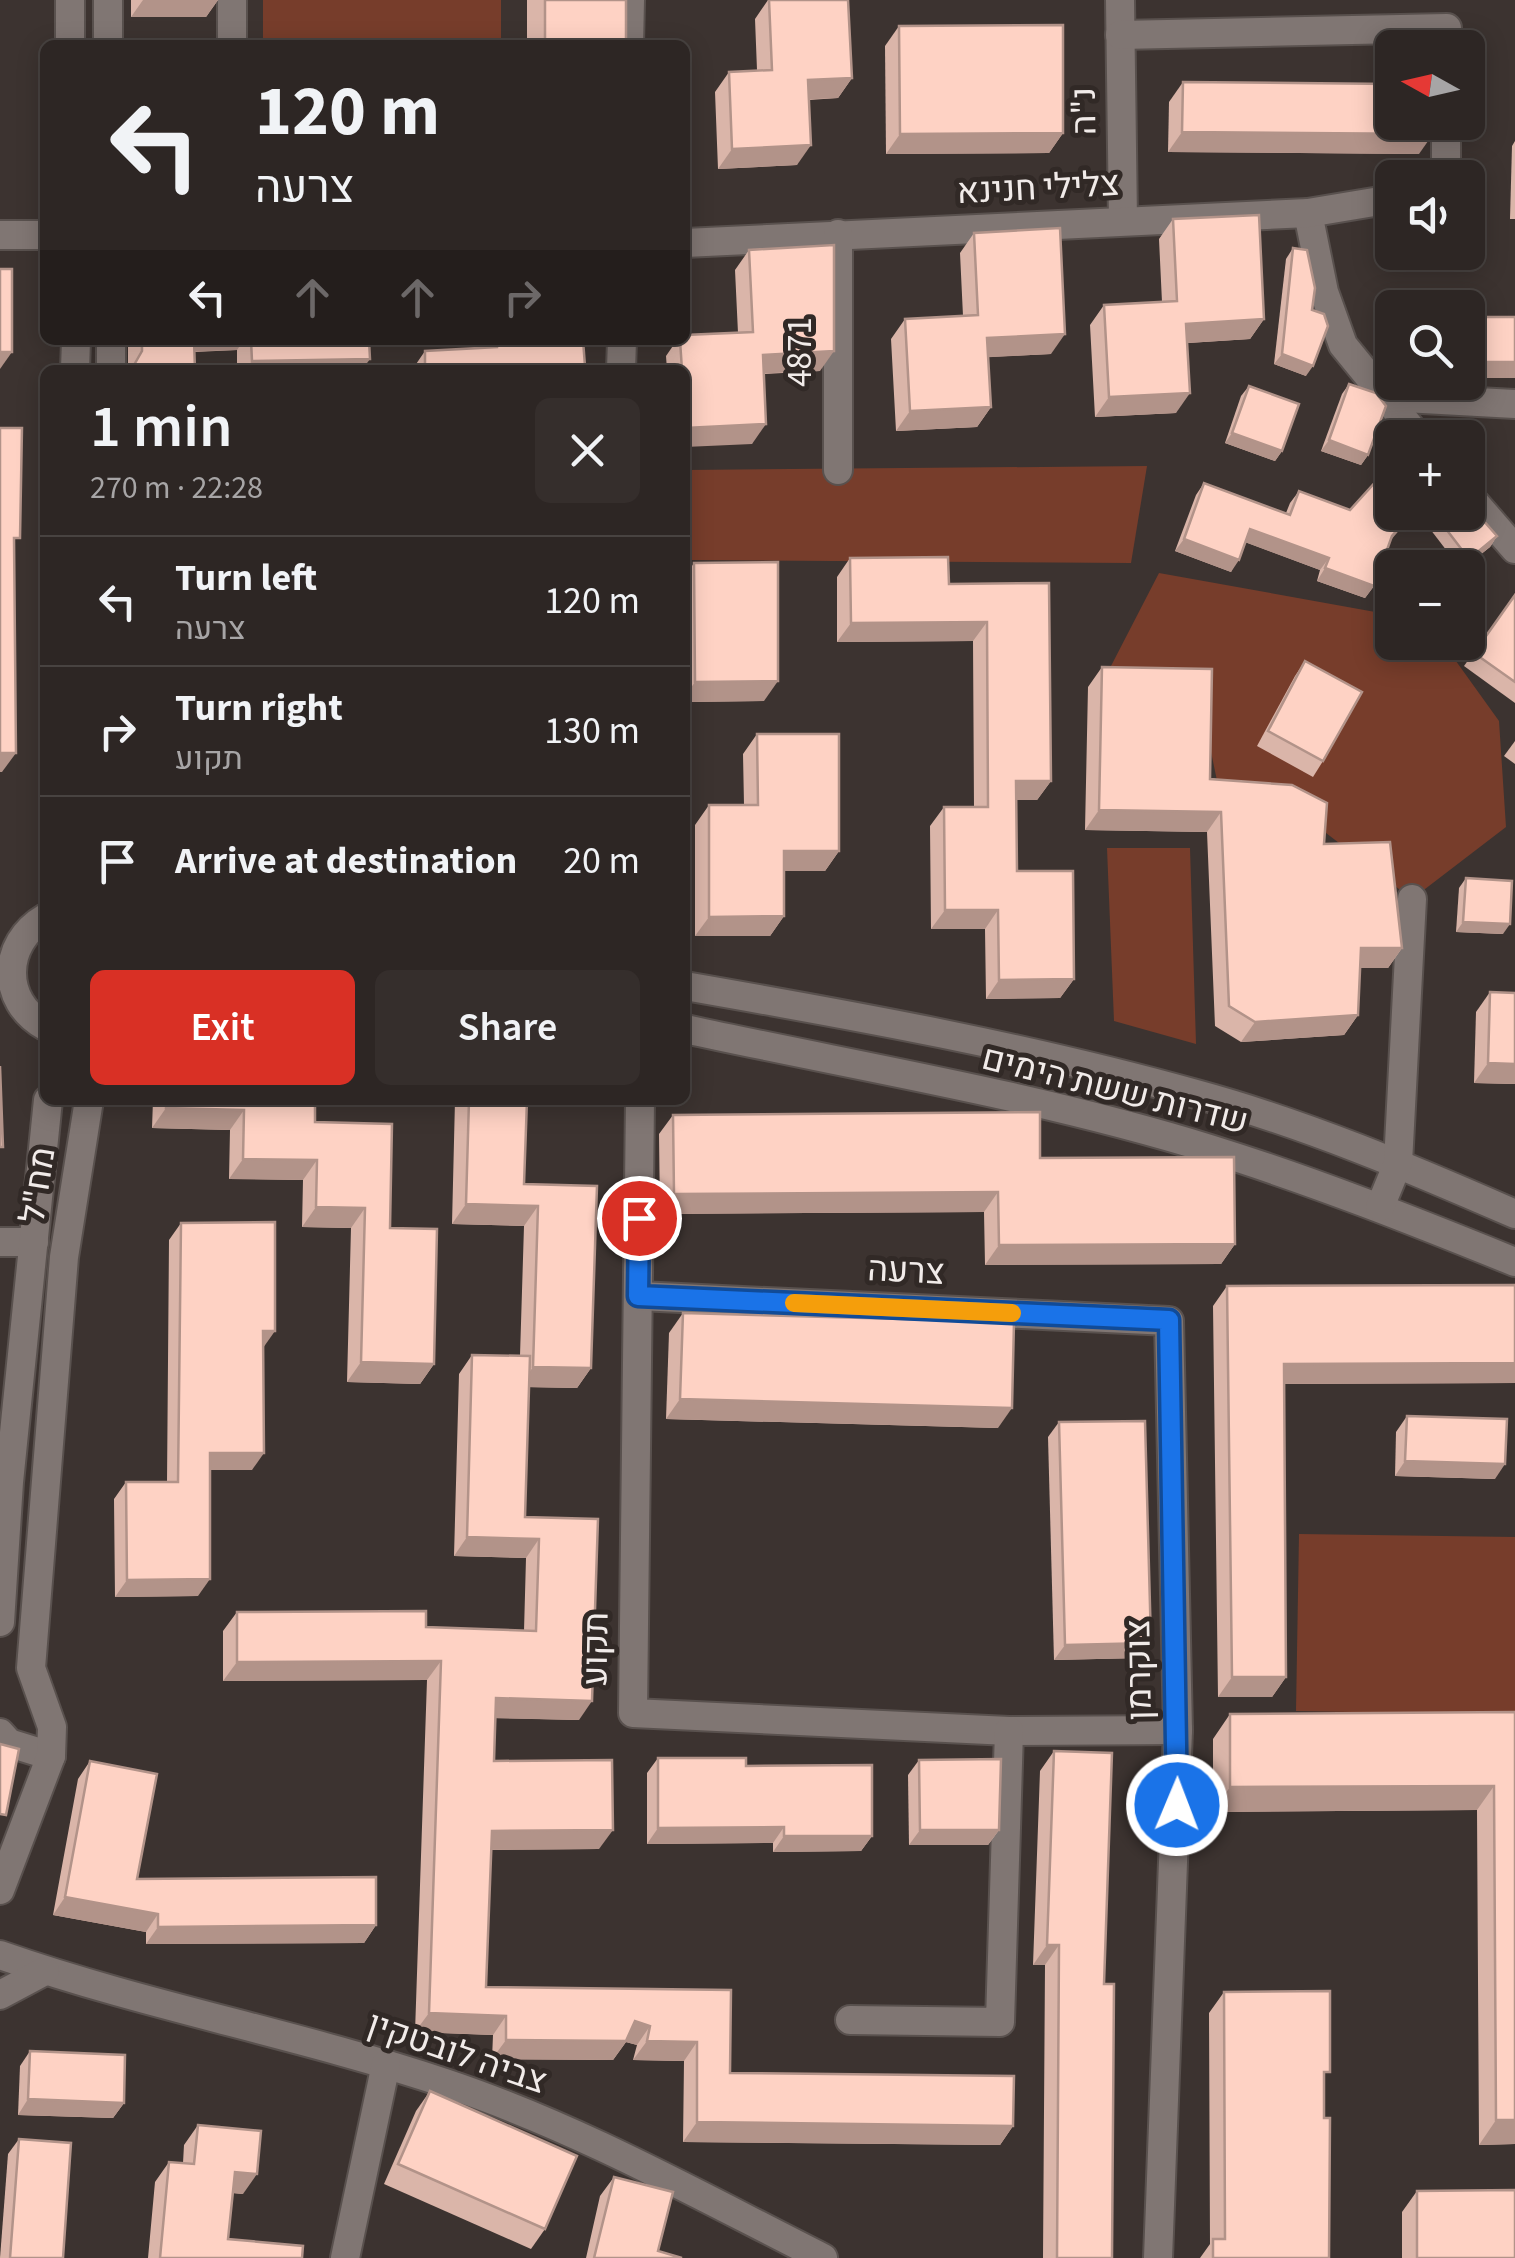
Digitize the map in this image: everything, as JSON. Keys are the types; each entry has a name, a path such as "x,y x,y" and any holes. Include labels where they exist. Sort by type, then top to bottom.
{"street":[{"path":"70,0 70,40"},
{"path":"108,0 108,40"},
{"path":"232,0 232,40"},
{"path":"629,40 630,0"},
{"name":"נ\"ה","path":"1120,0 1123,221"},
{"path":"1120,36 1375,38"},
{"name":"צלילי חנינא","path":"690,243 1308,213 1375,202"},
{"path":"1308,213 1324,292 1343,345 1375,384"},
{"path":"0,235 40,234"},
{"name":"4871","path":"838,234 838,470"},
{"path":"1388,400 1405,420"},
{"path":"1441,400 1515,404"},
{"path":"1485,514 1515,548"},
{"path":"1380,1207 1398,1163 1412,899"},
{"path":"0,932 40,920"},
{"path":"23,1016 10,975 13,955 40,920"},
{"name":"שדרות ששת הימים","path":"690,987 912,1026 1199,1094 1398,1163 1515,1214"},
{"name":"שדרות ששת הימים","path":"690,1031 1071,1112 1208,1148 1380,1207 1515,1262"},
{"name":"מח\"ל","path":"0,1622 3,1522 48,1105"},
{"name":"מח\"ל","path":"0,1890 51,1756 52,1727 31,1668 64,1257 88,1105"},
{"name":"תקוע","path":"640,1105 632,1712 1009,1730 1178,1730"},
{"path":"0,1242 34,1242"},
{"name":"צרעה","path":"638,1296 1169,1320"},
{"name":"צוקרמן","path":"1158,2258 1178,1730 1169,1320"},
{"path":"3,1522 42,1523"},
{"path":"850,2020 1000,2022 1009,1730"},
{"path":"0,1733 8,1743 51,1756"},
{"name":"צביה לובטקין","path":"0,1955 449,2084 602,2146 824,2258"},
{"path":"0,1995 45,1971"},
{"path":"345,2258 386,2064"}],"shaded area":[{"path":"263,0 501,0 501,40 263,40"},
{"path":"1147,466 1131,563 690,560 690,470"},
{"path":"1159,573 1375,612 1375,660 1455,660 1499,721 1506,827 1412,899 1313,823 1221,800 1198,689 1111,666"},
{"path":"1107,848 1190,848 1196,1044 1114,1021"},
{"path":"1299,1534 1515,1537 1515,1715 1296,1711"}],"building":[{"path":"545,0 626,0 626,40 545,40"},
{"path":"769,0 848,0 852,78 808,80 811,145 732,149 729,72 772,70"},
{"path":"1063,25 1063,133 900,134 899,26"},
{"path":"1183,82 1375,84 1375,134 1182,132"},
{"path":"1259,215 1264,319 1186,324 1190,393 1109,397 1104,305 1177,301 1173,219"},
{"path":"1060,228 1065,334 987,338 991,407 910,411 905,319 978,315 974,233"},
{"path":"834,245 834,351 763,355 766,424 690,428 690,365 682,365 680,345 690,345 690,335 753,332 749,250"},
{"path":"1293,248 1307,250 1315,288 1312,310 1324,314 1328,326 1313,366 1282,354"},
{"path":"0,269 12,269 12,352 0,352"},
{"path":"1485,317 1515,317 1515,362 1485,362"},
{"path":"142,345 194,345 195,365 134,365"},
{"path":"251,345 369,345 370,359 252,361"},
{"path":"583,345 585,365 425,365 425,351"},
{"path":"1349,384 1375,393 1375,400 1381,400 1386,406 1381,420 1375,420 1375,436 1368,455 1329,440"},
{"path":"1249,386 1299,404 1282,451 1232,433"},
{"path":"0,428 22,428 20,538 14,538 16,753 0,753"},
{"path":"1375,482 1375,530 1397,530 1387,550 1375,550 1374,586 1325,568 1329,558 1250,529 1239,560 1184,539 1204,483 1290,515 1299,491 1350,510"},
{"path":"1485,522 1497,536 1480,550 1462,550 1447,530 1485,530"},
{"path":"948,557 949,584 1049,583 1051,781 1016,781 1017,871 1073,871 1074,979 999,980 998,910 945,910 944,807 988,807 987,622 851,623 850,558"},
{"path":"778,562 778,681 695,682 694,563"},
{"path":"1515,595 1515,682 1484,660 1485,637"},
{"path":"1305,661 1362,692 1323,761 1268,731"},
{"path":"1102,667 1212,669 1210,779 1292,785 1327,803 1324,844 1390,842 1402,948 1361,948 1358,1015 1255,1022 1229,1006 1221,812 1099,810"},
{"path":"757,734 839,734 839,851 784,851 784,916 709,917 709,805 758,805"},
{"path":"1466,878 1512,881 1510,924 1463,922"},
{"path":"1490,992 1515,993 1515,1064 1488,1063"},
{"path":"0,1066 3,1147 0,1147"},
{"path":"315,1105 315,1122 392,1124 390,1228 437,1229 434,1364 361,1362 365,1208 316,1207 317,1160 243,1159 244,1110 166,1108"},
{"path":"469,1105 527,1105 524,1184 597,1186 591,1368 533,1367 538,1206 466,1204"},
{"path":"1040,1112 1040,1158 1234,1157 1235,1244 999,1245 998,1192 674,1194 673,1115"},
{"path":"275,1222 275,1331 263,1331 264,1453 210,1453 210,1579 127,1580 126,1482 178,1482 181,1223"},
{"path":"1515,1285 1515,1363 1284,1364 1286,1677 1232,1677 1227,1286"},
{"path":"683,1313 1014,1322 1012,1408 680,1399"},
{"path":"472,1355 530,1356 525,1517 598,1519 592,1701 496,1698 494,1761 612,1760 613,1830 492,1831 486,1987 731,1990 730,2073 1014,2076 1013,2126 697,2122 697,2042 647,2041 650,2026 635,2021 626,2041 506,2040 506,2016 429,2013 441,1661 237,1662 237,1612 426,1611 426,1627 536,1631 539,1539 467,1537"},
{"path":"1407,1416 1507,1419 1505,1464 1405,1461"},
{"path":"1145,1421 1151,1643 1065,1645 1059,1422"},
{"path":"1515,1712 1515,2120 1496,2120 1494,1786 1230,1787 1230,1714"},
{"path":"0,1744 19,1749 6,1815 0,1814"},
{"path":"1054,1751 1112,1753 1104,1984 1114,1984 1112,2258 1057,2258 1059,1945 1047,1945"},
{"path":"658,1758 746,1758 746,1766 872,1765 872,1836 784,1836 784,1827 658,1828"},
{"path":"1001,1759 999,1830 920,1830 919,1760"},
{"path":"90,1761 157,1774 137,1879 376,1877 376,1925 158,1927 158,1914 65,1897"},
{"path":"1330,1991 1330,2072 1324,2072 1324,2118 1330,2118 1329,2258 1213,2258 1213,2239 1225,2239 1224,1992"},
{"path":"30,2051 125,2055 124,2103 28,2099"},
{"path":"430,2091 577,2156 545,2229 398,2164"},
{"path":"198,2125 261,2131 257,2174 235,2172 228,2239 303,2246 302,2258 160,2258 169,2162 194,2164"},
{"path":"19,2139 71,2143 63,2258 10,2258"},
{"path":"614,2177 673,2192 658,2251 682,2258 594,2258"},
{"path":"1515,2190 1515,2258 1417,2258 1417,2191"}],"slow traffic":[{"path":"794,1303 1012,1313"}],"route":[{"path":"639,1218 638,1296 1169,1320 1177,1805"}]}
